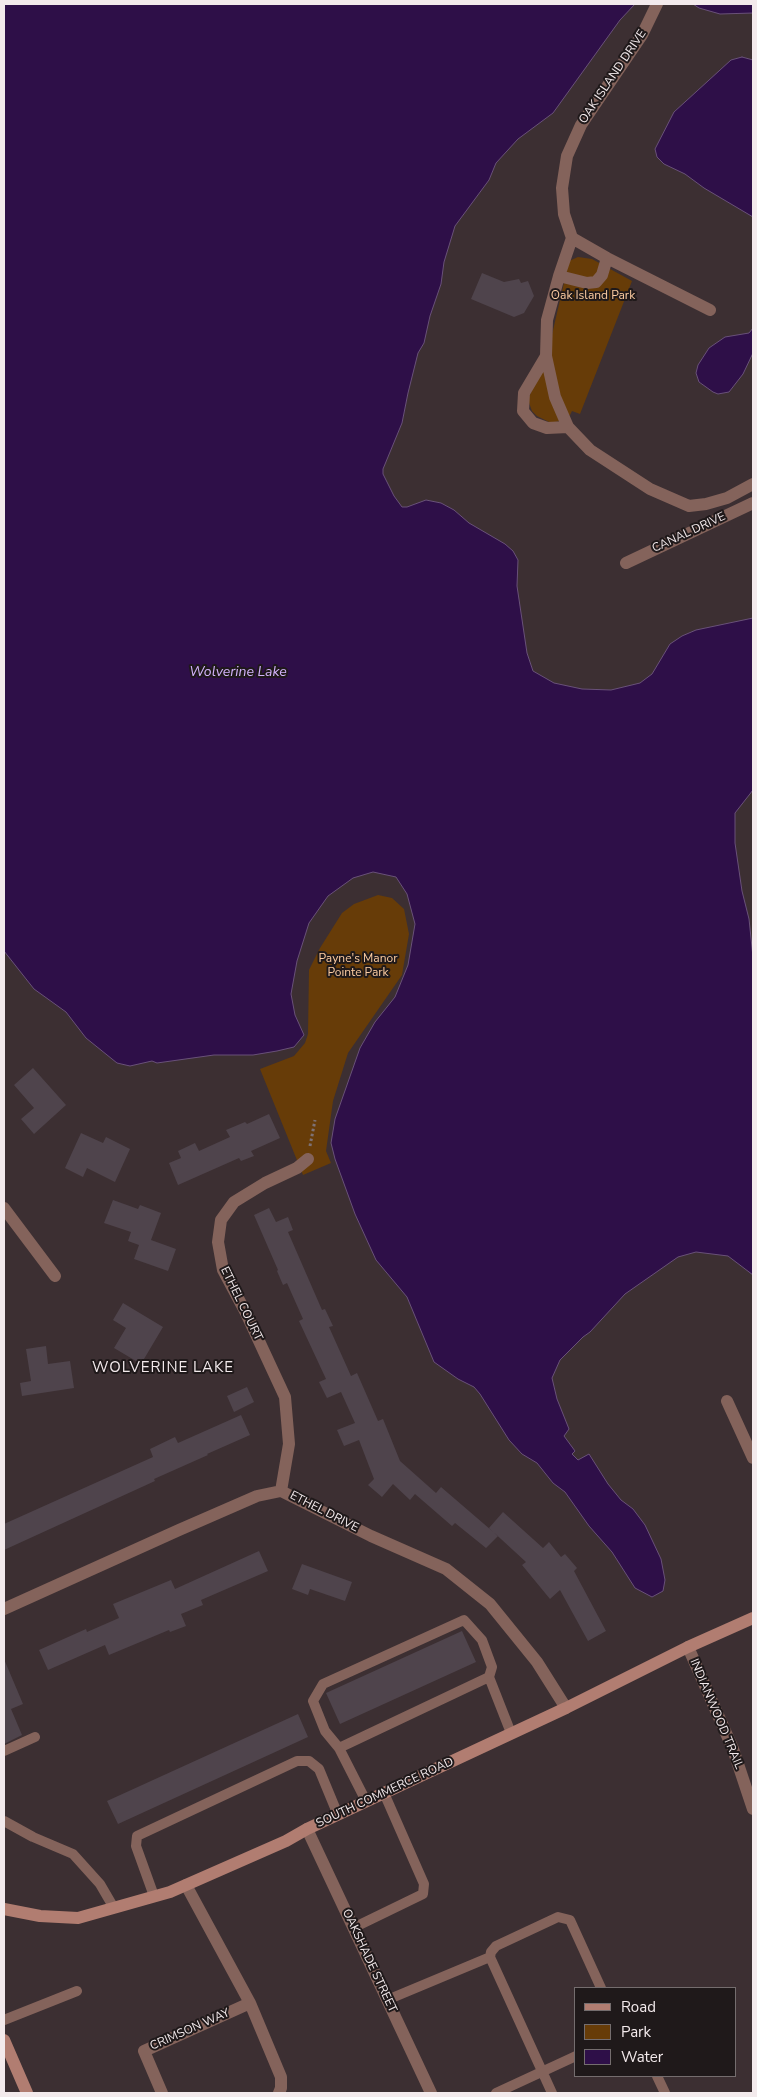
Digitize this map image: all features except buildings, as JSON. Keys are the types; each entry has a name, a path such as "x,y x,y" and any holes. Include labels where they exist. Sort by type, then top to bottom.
{"street":[{"name":"OAK ISLAND DRIVE","path":"572,238 564,214 562,188 567,156 581,125 642,35 657,4"},
{"path":"710,310 607,258 572,238 558,276 547,320 546,356 554,396 568,427 590,450 650,489 668,498 690,506 706,504 727,498 753,484"},
{"path":"558,276 587,283 596,282 602,275 607,258"},
{"path":"546,356 524,393 523,411 534,423 547,428 568,427"},
{"path":"727,498 733,512"},
{"name":"CANAL DRIVE","path":"626,563 753,503"},
{"name":"ETHEL COURT","path":"281,1490 289,1444 285,1397 246,1313 223,1270 218,1242 221,1220 234,1202 265,1183 297,1168 308,1159"},
{"path":"4,1208 55,1276"},
{"path":"727,1401 753,1458"},
{"name":"ETHEL DRIVE","path":"4,1609 257,1496 281,1490 372,1536 446,1569 490,1604 537,1662 566,1708"},
{"name":"SOUTH COMMERCE ROAD","path":"4,1909 40,1916 78,1918 186,1885 286,1841 307,1829 566,1708 688,1647 753,1618"},
{"name":"INDIANWOOD TRAIL","path":"688,1647 733,1749 753,1809"},
{"name":"OAKSHADE STREET","path":"307,1829 431,2093"},
{"path":"186,1885 250,2003 281,2077 279,2093"},
{"name":"CRIMSON WAY","path":"162,2093 144,2051 250,2003"},
{"path":"4,2042 24,2092"}],"lane":[{"path":"366,1802 339,1748 324,1731 313,1701 323,1684 464,1620 482,1640 492,1667 489,1677 511,1733"},
{"path":"339,1748 489,1677"},
{"path":"4,1750 35,1737"},
{"path":"154,1896 140,1862 136,1846 136,1836 298,1761 309,1761 319,1769 338,1815"},
{"path":"353,1928 423,1894 424,1884 384,1793"},
{"path":"4,1821 33,1837 73,1854 100,1884 114,1908"},
{"path":"552,2093 490,1957 491,1952 496,1946 558,1917 565,1918 570,1920 601,1987"},
{"path":"387,2000 490,1957"},
{"path":"4,2020 26,2013 77,1991"},
{"path":"496,2093 574,2057"},
{"path":"657,2077 665,2093"}],"path":[{"path":"308,1159 315,1120"}],"green space":[{"name":"Oak Island Park","path":"578,257 592,259 632,281 580,414 572,411 564,420 551,423 537,416 532,411 528,400 551,339 569,261"},
{"name":"Payne's Manor Pointe Park","path":"378,895 392,898 404,909 409,934 402,975 348,1053 333,1101 326,1151 331,1163 303,1175 260,1069 294,1056 305,1043 308,1034 309,970 320,948 342,913 354,904"}],"water":[{"name":"Wolverine Lake","path":"4,4 635,4 620,20 553,113 518,139 496,163 489,180 455,226 424,343 418,353 402,423 383,469 383,474 402,507 426,500 441,503 513,551 518,560 517,586 527,653 533,671 554,683 582,689 611,690 640,683 652,674 670,644 682,636 696,630 753,618 753,790 735,813 735,843 742,891 749,919 753,957 753,1275 728,1256 696,1252 678,1257 625,1294 590,1332 560,1360 552,1378 557,1399 569,1429 564,1436 575,1451 572,1454 578,1460 589,1454 608,1484 621,1500 633,1509 645,1525 661,1559 665,1580 663,1591 652,1597 635,1588 612,1552 589,1526 565,1492 553,1483 537,1463 522,1454 509,1440 474,1387 458,1379 434,1362 407,1297 376,1260 355,1214 335,1159 331,1143 335,1119 360,1048 375,1022 395,997 408,965 415,924 407,894 396,877 373,872 353,878 328,896 309,923 297,961 291,994 295,1015 304,1035 294,1047 277,1051 253,1055 214,1055 157,1063 152,1061 130,1066 117,1063 86,1038 66,1012 34,989 4,951"},
{"path":"693,4 753,4 753,13 720,14 699,8"},
{"path":"742,57 753,60 753,217 704,188 685,174 664,164 657,157 655,149 674,112 731,60"},
{"path":"753,328 753,353 743,374 729,392 718,394 699,382 696,373 698,365 709,348 725,337 749,333"}],"district":[{"name":"WOLVERINE LAKE","path":"163,1368"}]}
